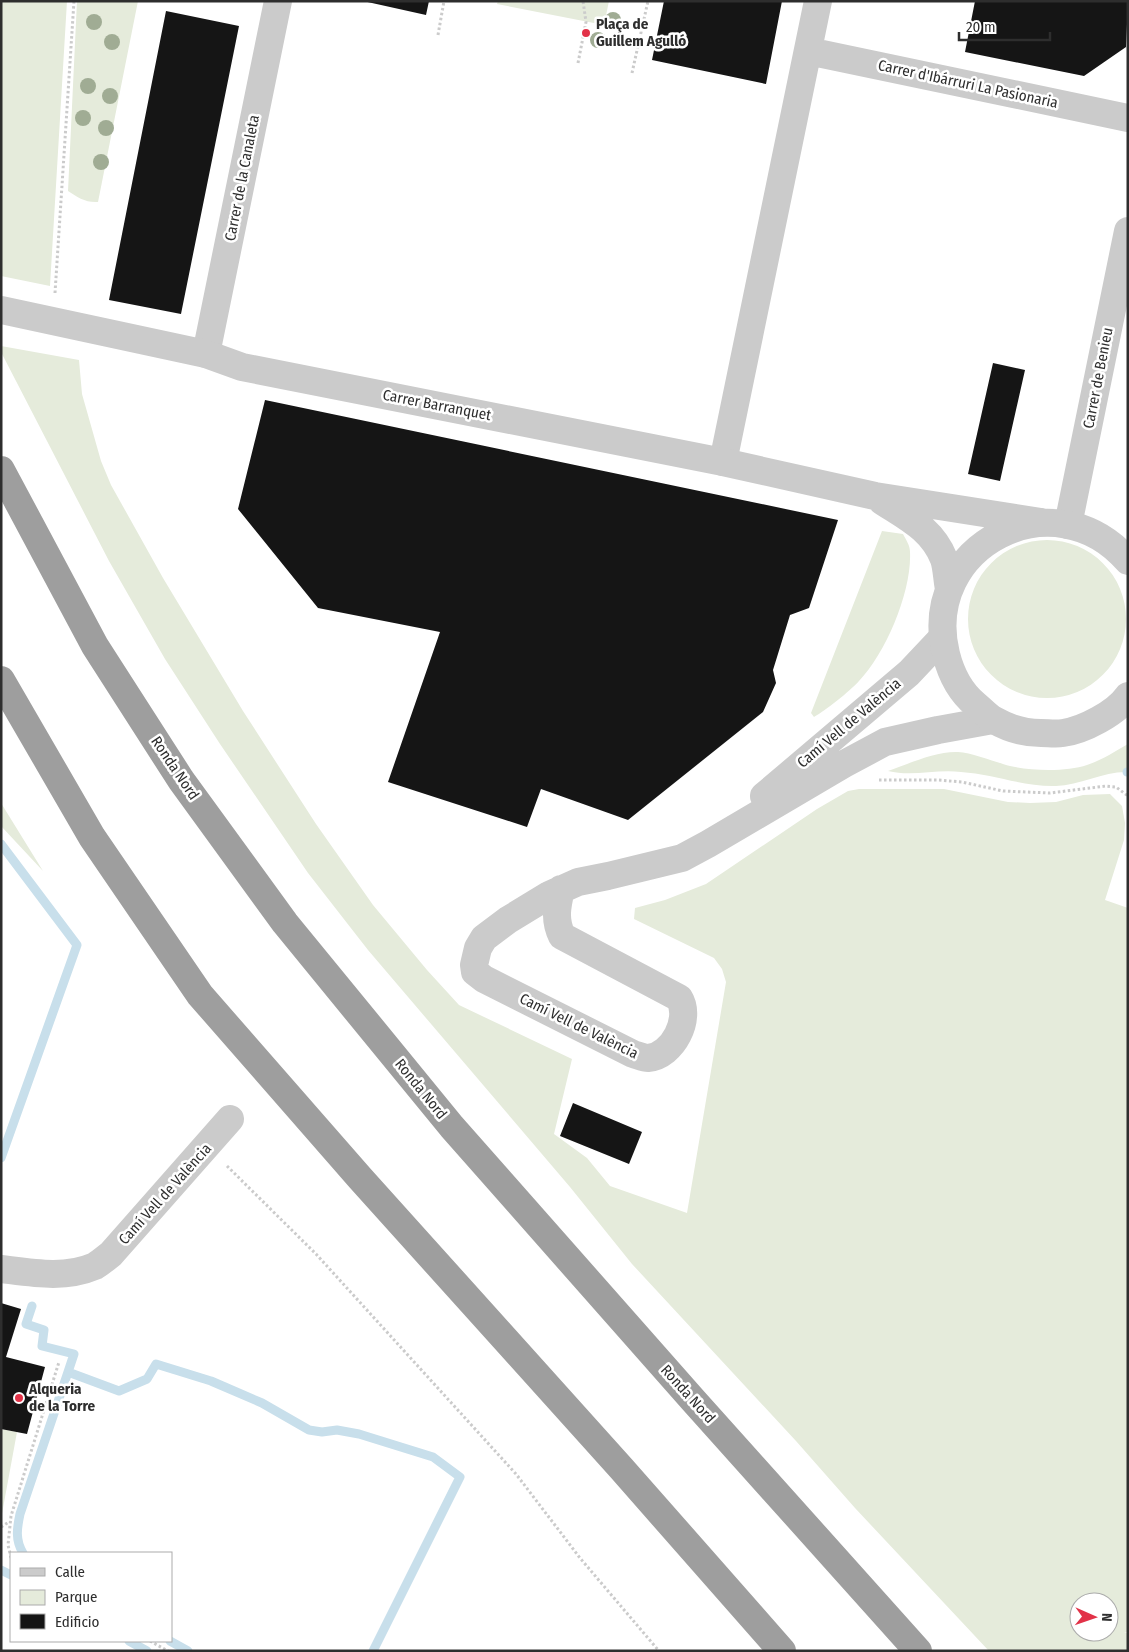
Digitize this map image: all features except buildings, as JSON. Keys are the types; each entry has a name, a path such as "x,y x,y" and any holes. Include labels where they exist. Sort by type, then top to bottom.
{"highway":[{"name":"Ronda Nord","path":"1,470 95,646 181,780 285,923 452,1127 918,1651"},
{"path":"1,680 92,837 200,995 360,1178 621,1468 782,1651"}],"street":[{"name":"Carrer de la Canaleta","path":"206,354 278,1"},
{"path":"722,462 818,1"},
{"name":"Carrer d'Ibárruri La Pasionaria","path":"808,51 1128,118"},
{"name":"Carrer de Benieu","path":"1068,524 1128,231"},
{"name":"Carrer Barranquet","path":"1,310 206,354 242,366 722,462 875,496 1041,522"},
{"path":"875,496 912,520 932,536 944,560 949,589"},
{"path":"1128,561 1117,549 1094,533 1068,524 1041,522 1014,528 986,541 964,563 949,589 942,613 942,638 950,670 968,698 993,720 1027,733 1064,733 1128,709"},
{"name":"Camí Vell de València","path":"708,844 909,673 942,638"},
{"path":"1098,721 1128,696"},
{"name":"Camí Vell de València","path":"561,889 556,907 556,920 562,936 679,998 682,1003 684,1012 676,1039 668,1049 658,1055 648,1058 633,1054 484,979 476,972 474,965 478,948 484,938 508,920 561,889 578,882 682,858 885,742 993,720"},
{"name":"Camí Vell de València","path":"1,1269 48,1275 73,1272 96,1265 111,1254 230,1119"}],"path":[{"path":"55,294 74,1"},
{"path":"438,35 444,1"},
{"path":"578,63 586,22 583,1"},
{"path":"632,73 648,1"},
{"path":"871,778 896,781 954,781 1003,790 1050,793 1106,786 1116,787 1128,796"},
{"path":"208,1146 316,1254 516,1474 580,1558 659,1651"},
{"path":"10,1554 8,1545 10,1522 59,1362"},
{"path":"1,1527 10,1522"},
{"path":"152,1642 168,1651"}],"green space":[{"path":"1,1 67,1 50,286 1,276"},
{"path":"77,1 138,1 98,202 86,201 68,191"},
{"path":"498,1 609,1 604,25 497,4"},
{"path":"1,346 79,360 82,394 101,461 111,485 163,578 243,711 316,824 373,905 459,1005 572,1059 554,1134 587,1158 610,1186 687,1213 726,982 722,969 714,958 634,919 635,908 665,900 706,884 817,809 848,791 859,789 944,789 1008,802 1030,803 1056,802 1083,795 1110,794 1122,806 1125,823 1124,840 1105,900 1128,908 1128,1632 1124,1632 1128,1633 1128,1651 989,1651 855,1508 796,1441 632,1264 570,1187 368,950 308,873 220,744 165,659 109,561 1,352"},
{"path":"882,531 903,534 910,549 907,585 902,603 888,638 869,669 837,701 814,717 811,713"},
{"path":"1055,540 1070,543 1084,549 1103,563 1113,575 1123,596 1126,619 1123,642 1113,663 1103,675 1091,685 1070,695 1055,698 1039,698 1024,695 1003,685 981,663 969,634 968,611 971,596 981,575 1003,553 1032,541"},
{"path":"1128,744 1128,772 1119,772 1065,785 1032,785 961,772 897,773 888,771 931,756 949,752 970,754 1019,768 1038,770 1069,769 1092,763"},
{"path":"1,803 43,871 1,826"},
{"path":"1,1429 17,1432 1,1519"}],"waterway":[{"path":"1,844 77,945 1,1158"},
{"path":"32,1306 26,1324 44,1330 42,1346 74,1354 68,1372 119,1391 147,1379 156,1364 211,1381 262,1403 309,1430 322,1432 337,1430 359,1434 433,1457 460,1477 373,1651"},
{"path":"23,1552 17,1534 20,1514 68,1372"},
{"path":"1,1570 10,1574"},
{"path":"131,1642 147,1651"},
{"path":"172,1642 188,1651"}],"place":[{"name":"Plaça de Guillem Agulló","path":"586,33"},
{"name":"Alqueria de la Torre","path":"19,1398"}]}
